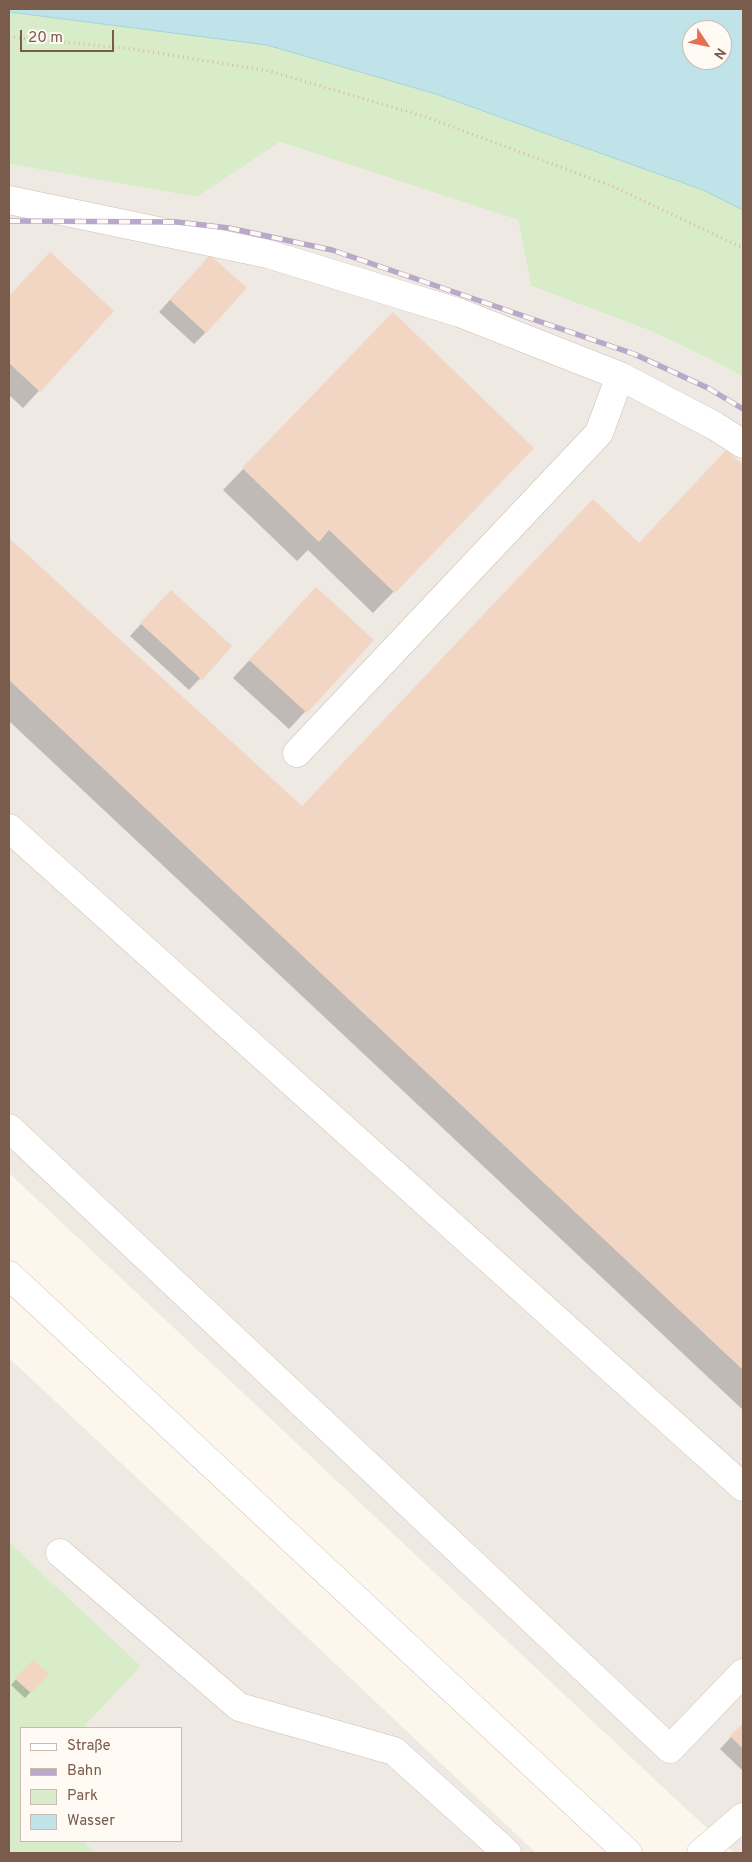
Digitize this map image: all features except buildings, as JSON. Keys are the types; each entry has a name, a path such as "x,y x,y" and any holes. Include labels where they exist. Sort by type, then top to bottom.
{"lane":[{"path":"9,200 268,254 460,313 620,376 715,426 743,444"},
{"path":"297,753 599,433 620,376"},
{"path":"9,828 743,1487"},
{"path":"9,1128 670,1749 743,1673"},
{"path":"9,1275 628,1853"},
{"path":"60,1553 239,1707 394,1751 507,1853"},
{"path":"701,1853 743,1817"}],"path":[{"path":"9,37 133,48 269,71 426,117 596,180 743,248"}],"shaded area":[{"path":"280,142 518,220 531,286 651,331 743,377 743,1853 734,1853 669,1793 9,1173 9,164 197,197"},
{"path":"9,1358 536,1853 97,1853 84,1842 182,1842 182,1727 84,1727 141,1666 9,1542"}],"green space":[{"path":"9,12 267,45 436,94 703,190 743,210 743,377 651,331 531,286 518,220 280,142 197,197 9,164"},
{"path":"9,1542 141,1666 84,1727 20,1727 20,1842 84,1842 97,1853 9,1853"}],"water":[{"path":"9,9 743,9 743,210 703,190 436,94 267,45 9,12"}],"railway":[{"path":"9,221 177,222 229,228 332,250 634,354 708,388 743,409"}]}
